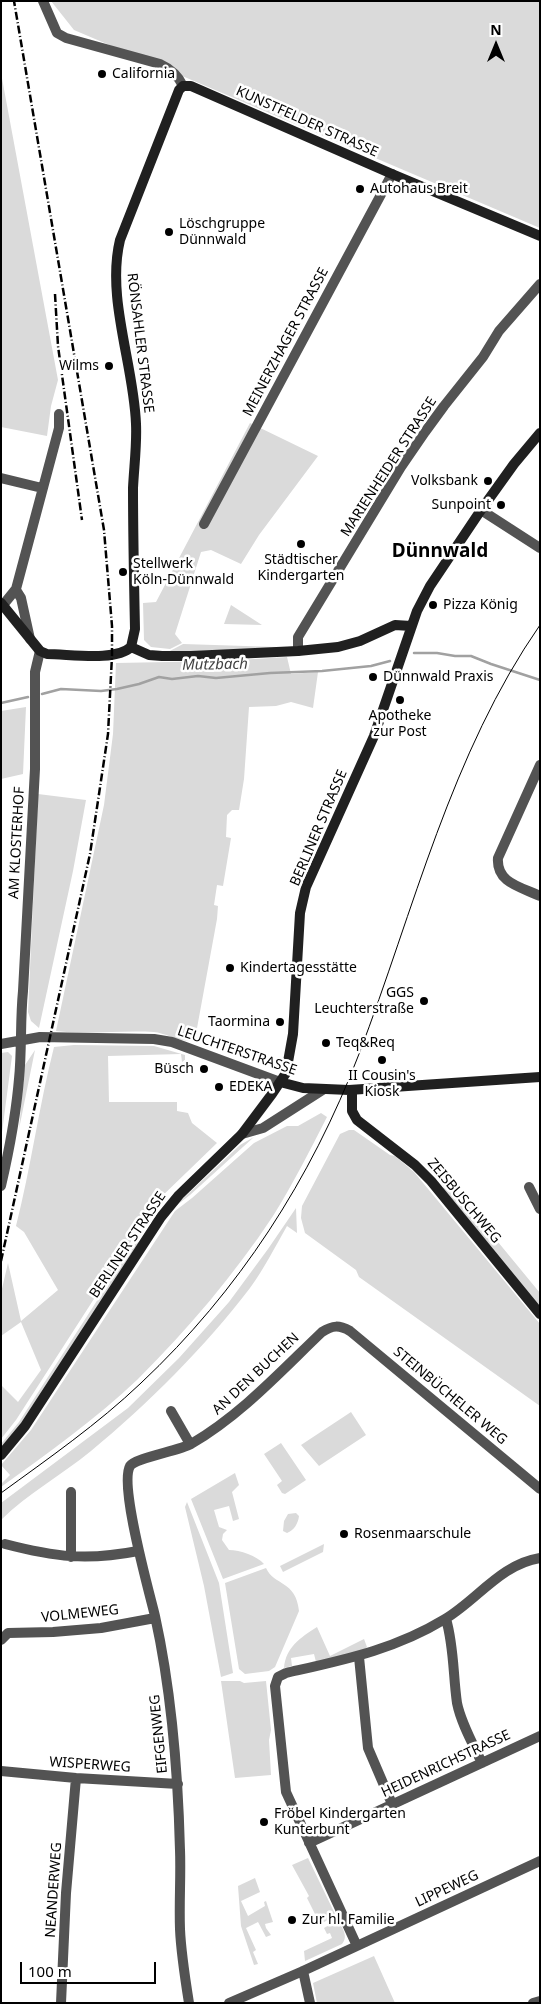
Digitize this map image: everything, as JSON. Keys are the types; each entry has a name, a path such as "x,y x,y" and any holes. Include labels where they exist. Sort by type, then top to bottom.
{"main road":[{"name":"KUNSTFELDER STRASSE","path":"183,86 190,86 540,236"},
{"name":"RÖNSAHLER STRASSE","path":"131,647 135,629 133,496 136,426 134,397 116,289 116,264 120,242 174,98 183,86"},
{"name":"BERLINER STRASSE","path":"1,1455 25,1426 161,1217 178,1195 242,1134 286,1072 292,1046 300,913 306,887 374,736 411,626 430,586 514,464 540,433"},
{"path":"2,604 40,651 47,654 112,656 126,652 131,647 149,655 172,656 338,647 360,641 395,625 411,626"},
{"name":"LEUCHTERSTRASSE","path":"280,1082 302,1088 352,1090 540,1077"},
{"name":"ZEISBUSCHWEG","path":"352,1090 352,1111 357,1120 415,1165 431,1181 540,1314"}],"street":[{"path":"43,1 57,33 66,38 160,64 170,69 180,78 183,86"},
{"name":"MEINERZHAGER STRASSE","path":"204,524 392,174"},
{"name":"MARIENHEIDER STRASSE","path":"298,650 298,637 401,467 444,406 483,357 499,331 540,284"},
{"path":"2,604 16,590 59,428 59,414"},
{"path":"1,478 42,488"},
{"path":"481,510 540,548"},
{"path":"16,590 21,598 30,639"},
{"name":"AM KLOSTERHOF","path":"1,1186 18,1094 22,1040 20,1019 35,769 35,672 40,651"},
{"path":"540,765 498,858 498,866 499,873 504,879 540,896"},
{"name":"LEUCHTERSTRASSE","path":"1,1044 34,1037 136,1038 172,1042 280,1082"},
{"path":"242,1134 263,1128 324,1089"},
{"path":"529,1187 540,1208"},
{"name":"AN DEN BUCHEN","path":"130,1465 136,1461 179,1450 217,1428 242,1408 322,1332 331,1326 340,1326"},
{"name":"STEINBÜCHELER WEG","path":"340,1326 350,1331 540,1489"},
{"path":"171,1411 190,1444"},
{"name":"EIFGENWEG","path":"130,1465 128,1487 138,1551 155,1618 168,1686 178,1784 180,1929 189,2003"},
{"path":"71,1492 71,1557"},
{"path":"5,1544 71,1557 114,1556 138,1551"},
{"path":"357,1946 286,1792 275,1686 278,1677 286,1673 359,1657 394,1644 446,1619 512,1567 527,1560 540,1558"},
{"name":"VOLMEWEG","path":"5,1637 101,1628 155,1618"},
{"path":"446,1619 450,1631 457,1704 460,1716 482,1763"},
{"path":"359,1657 368,1748 392,1804"},
{"name":"HEIDENRICHSTRASSE","path":"309,1843 540,1736"},
{"name":"WISPERWEG","path":"1,1771 178,1784"},
{"name":"NEANDERWEG","path":"61,2003 66,1893 76,1778"},
{"name":"LIPPEWEG","path":"229,2003 303,1971 540,1861"},
{"path":"303,1971 310,2003"},
{"path":"533,2003 540,2001"}],"shaded area":[{"path":"51,1 540,1 540,228 74,30"},
{"path":"1,73 58,380 51,406 47,436 1,427"},
{"path":"250,423 318,456 259,535 241,564 211,550 201,552 175,634 182,643 170,649 151,647 144,640 143,603 156,602"},
{"path":"231,605 262,625 224,624"},
{"path":"183,644 277,647 282,648 168,652"},
{"path":"287,657 291,674 318,672 313,708 291,702 276,706 249,707 244,779 239,810 232,810 227,815 226,837 231,838 223,886 217,885 214,905 218,906 217,919 195,1039 186,1041 154,1032 80,1033 56,1031 104,805 113,734 116,663 221,661"},
{"path":"26,707 23,774 1,779 1,711"},
{"path":"38,794 86,800 73,871 39,1028 31,1021 28,1012"},
{"path":"74,1045 154,1046 185,1055 185,1060 182,1062 181,1054 108,1056 109,1102 177,1102 177,1111 188,1113 192,1123 217,1143 157,1201 16,1420 1,1439 1,1385 18,1402 41,1370 21,1322 1,1336 1,1293 8,1263 21,1321 58,1290 24,1232 16,1226 54,1047"},
{"path":"35,1050 19,1129 25,1065"},
{"path":"8,1052 12,1056 1,1140 1,1053"},
{"path":"321,1113 327,1117 273,1216 226,1280 192,1321 157,1360 122,1394 1,1487 1,1484 10,1475 1,1465 31,1430 175,1211 254,1143 287,1126 298,1126"},
{"path":"354,1130 390,1155 395,1156 414,1172 540,1324 540,1406 359,1277 356,1270 305,1233 301,1218 302,1206 340,1134"},
{"path":"254,1137 190,1195 173,1208 240,1145"},
{"path":"442,1174 540,1293 540,1307 442,1189 444,1187 437,1178"},
{"path":"296,1208 297,1233 287,1226 265,1266 250,1288 195,1353 112,1433 80,1460 22,1501 1,1520 1,1503 128,1408 179,1358 229,1302"},
{"path":"136,1240 139,1242 22,1423 1,1448 1,1444 19,1422"},
{"path":"351,1412 366,1435 319,1466 301,1445"},
{"path":"281,1443 306,1480 285,1494 282,1493 277,1485 282,1481 264,1454"},
{"path":"235,1473 239,1485 232,1492 239,1519 233,1521 229,1506 214,1510 219,1527 227,1530 223,1534 222,1540 229,1550 248,1554 264,1564 223,1579 191,1499"},
{"path":"187,1502 219,1583 233,1673 221,1677 204,1586 185,1507"},
{"path":"296,1513 299,1516 298,1522 287,1533 283,1531 284,1521 288,1514"},
{"path":"324,1544 323,1552 283,1572 280,1566"},
{"path":"266,1568 274,1578 294,1594 299,1611 275,1667 269,1671 245,1674 239,1669 225,1583"},
{"path":"317,1627 330,1656 364,1639 367,1647 363,1651 316,1662 314,1654 291,1658 292,1666 284,1668 288,1654 295,1644"},
{"path":"221,1681 240,1681 244,1683 266,1681 271,1730 269,1740 271,1775 235,1778"},
{"path":"308,1858 336,1916 320,1924 307,1898 309,1896 292,1865"},
{"path":"255,1878 260,1892 241,1901 248,1916 265,1906 264,1902 266,1901 273,1922 265,1924 271,1935 266,1937 258,1922 246,1928 256,1950 253,1952 258,1964 254,1965 241,1926 238,1886"},
{"path":"338,1920 345,1935 342,1944 305,1961 304,1951 332,1938 330,1933 327,1934 324,1928"},
{"path":"374,1956 395,2003 317,2003 313,1983"}],"waterway":[{"name":"Mutzbach","path":"414,653 471,656 540,680"},
{"name":"Mutzbach","path":"42,694 61,689 101,691 117,689 159,677 172,679 198,676 216,678 322,671 371,666 390,661"},
{"name":"Mutzbach","path":"1,703 28,697"}],"tram line":[{"path":"1,1493 90,1427 125,1398 177,1348 210,1310 269,1231 295,1189 340,1100 359,1054 458,779 482,726 509,674 540,625"}],"railway":[{"path":"1,1261 90,854 108,734 112,656 112,626 104,530 14,1"},
{"path":"55,294 58,346 82,520"}],"place":[{"name":"California","path":"102,74"},
{"name":"Autohaus Breit","path":"360,189"},
{"name":"Löschgruppe Dünnwald","path":"169,232"},
{"name":"Wilms","path":"109,366"},
{"name":"Volksbank","path":"488,481"},
{"name":"Sunpoint","path":"501,505"},
{"name":"Städtischer Kindergarten","path":"301,544"},
{"name":"Stellwerk Köln-Dünnwald","path":"123,572"},
{"name":"Pizza König","path":"433,605"},
{"name":"Dünnwald Praxis","path":"373,677"},
{"name":"Apotheke zur Post","path":"400,700"},
{"name":"Kindertagesstätte","path":"230,968"},
{"name":"GGS Leuchterstraße","path":"424,1001"},
{"name":"Taormina","path":"280,1022"},
{"name":"Teq&Req","path":"326,1043"},
{"name":"II Cousin's Kiosk","path":"382,1060"},
{"name":"Büsch","path":"204,1069"},
{"name":"EDEKA","path":"219,1087"},
{"name":"Rosenmaarschule","path":"344,1534"},
{"name":"Fröbel Kindergarten Kunterbunt","path":"264,1822"},
{"name":"Zur hl. Familie","path":"292,1920"}],"district":[{"name":"Dünnwald","path":"440,552"}]}
